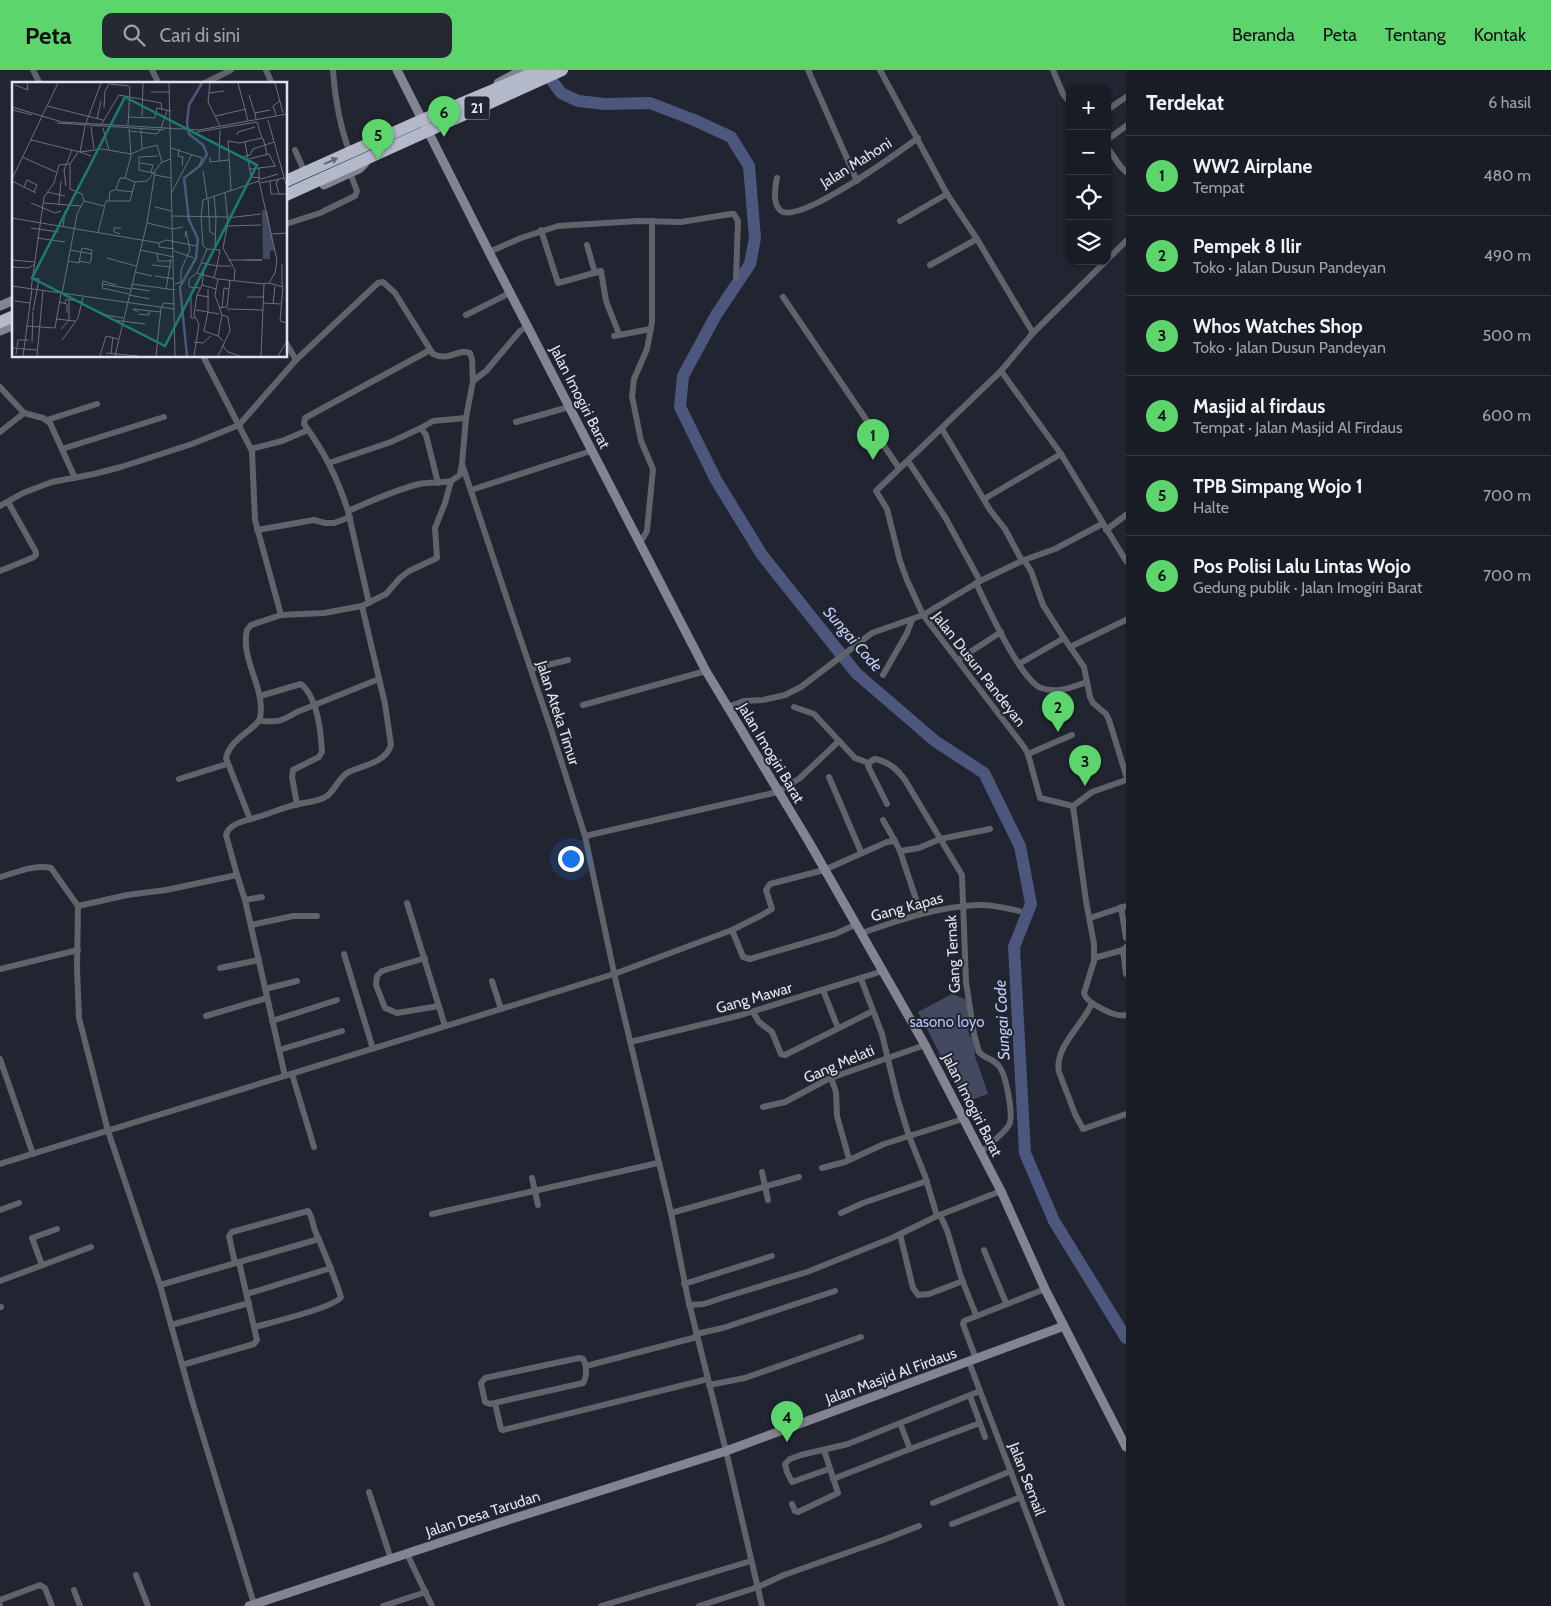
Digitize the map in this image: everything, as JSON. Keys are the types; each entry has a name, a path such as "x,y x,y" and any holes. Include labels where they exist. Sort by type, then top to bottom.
{"highway":[{"name":"21","path":"288,194 374,154 482,95 541,70"},
{"name":"21","path":"288,179 350,153 425,125 522,77 562,70"},
{"path":"0,314 12,309"},
{"path":"0,322 12,317"}],"main road":[{"name":"Jalan Imogiri Barat","path":"397,70 591,451 706,671 862,933 926,1045 1001,1191 1045,1288 1126,1447"},
{"path":"288,201 359,169 374,154"},
{"path":"0,306 12,301"},
{"path":"0,331 12,326"},
{"name":"Jalan Masjid Al Firdaus","path":"726,1451 1064,1326"},
{"name":"Jalan Desa Tarudan","path":"252,1605 498,1523 726,1451"}],"street":[{"path":"33,70 39,82"},
{"path":"152,70 158,82"},
{"path":"207,82 231,70"},
{"path":"266,70 271,82"},
{"path":"333,70 341,125 350,153"},
{"path":"808,70 857,181"},
{"path":"880,70 948,194 1033,333"},
{"path":"1053,70 1066,98"},
{"path":"1111,107 1126,97"},
{"path":"1111,137 1126,126"},
{"name":"Jalan Mahoni","path":"777,178 774,192 781,210 786,212 806,207 857,181 918,138"},
{"path":"295,150 304,174"},
{"path":"1111,153 1126,172"},
{"path":"288,223 320,213 355,196 358,191 350,173"},
{"path":"900,221 948,194"},
{"path":"489,252 541,230 558,226 652,221 681,222 734,214 738,221 736,278"},
{"path":"640,544 647,531 653,468 641,441 632,390 634,379 647,349 651,329 654,296 652,221"},
{"path":"541,230 558,283 601,271 606,302 617,335 651,329"},
{"path":"930,265 977,239"},
{"path":"1111,255 1126,241"},
{"path":"587,245 595,273"},
{"path":"1101,265 1033,333 1001,371 876,491 887,509 906,580 923,615 978,582 1023,560 1055,550 1126,515"},
{"path":"0,571 36,555 36,552 3,503 52,482 121,467 192,444 239,426 296,360 370,290 378,283 383,282 395,294 433,354 440,357 454,356 463,351 470,353 473,381 466,418 460,476 451,481 429,482 412,486 334,522 325,523 314,520 257,530"},
{"path":"466,315 510,293"},
{"path":"783,297 898,468"},
{"path":"473,381 486,371 520,331 529,326"},
{"path":"288,346 296,360"},
{"path":"369,603 349,514 330,463 304,424 304,421 309,415 333,404 430,350"},
{"path":"204,358 251,449 255,520 281,615"},
{"path":"1001,371 1061,454 1126,561"},
{"path":"0,387 24,413 47,420 97,404"},
{"path":"516,422 569,407"},
{"path":"0,432 24,413"},
{"path":"62,449 164,417"},
{"path":"330,463 391,442 433,421 466,418"},
{"path":"47,420 75,478"},
{"path":"422,428 426,435 438,483"},
{"path":"942,429 1030,571 1043,605 1084,667 1090,697 1093,703 1106,714 1109,720 1126,774"},
{"path":"251,449 282,441 308,430"},
{"path":"471,490 591,451"},
{"path":"984,499 1061,454"},
{"path":"908,461 945,517 1019,664 1035,684 1041,688 1060,690 1087,682"},
{"name":"Jalan Ateka Timur","path":"462,464 585,836 614,974 671,1214 684,1284 726,1451 762,1606"},
{"path":"259,721 260,696 246,644 247,630 251,625 281,615 324,612 362,606 386,594 400,578 409,572 437,558 435,528 451,481"},
{"path":"285,1076 245,900 226,835 227,830 232,826 250,819 319,800 327,795 347,774 381,759 389,750 385,704 362,606"},
{"name":"Jalan Dusun Pandeyan","path":"727,707 744,701 763,700 785,695 801,687 872,634 923,615 1028,754 1040,798 1073,806"},
{"path":"883,675 907,633 912,620"},
{"path":"1070,647 1126,620"},
{"path":"958,660 1002,632"},
{"path":"1019,664 1064,638"},
{"path":"531,669 568,660"},
{"path":"582,705 706,671"},
{"path":"250,819 227,764 227,752 234,742 259,721 278,722 297,712 379,679"},
{"path":"260,696 301,684 305,687 315,706 322,752 318,757 293,770 292,777 297,805"},
{"path":"794,707 814,714 855,758 869,763 873,777 887,804"},
{"path":"1028,754 1072,734"},
{"path":"585,836 778,792 800,778 839,741"},
{"name":"Gang Ternak","path":"869,763 875,759 897,769 906,780 962,874 966,982 977,1046 983,1056 998,1064 1006,1078 1011,1117 1007,1128 980,1153"},
{"path":"179,779 227,764"},
{"path":"829,777 862,852"},
{"path":"1126,780 1092,792 1073,806 1094,944 1094,958 1084,997 1120,1017 1126,1016"},
{"path":"883,820 900,851 921,914"},
{"path":"900,851 919,848 940,839 990,829"},
{"path":"0,1164 614,974 732,930 762,916 772,909 766,890 770,884 824,870 878,845 895,840"},
{"path":"0,877 36,868 51,868 78,906 79,1018 108,1131 160,1285 252,1605"},
{"path":"78,906 237,875"},
{"path":"245,900 262,896"},
{"path":"407,903 446,1026"},
{"name":"Gang Kapas","path":"862,933 921,914 963,907 977,905 1019,910"},
{"path":"1090,918 1123,906 1126,938"},
{"path":"251,925 293,916 317,916"},
{"path":"732,930 743,957 750,959 835,934 856,924"},
{"path":"1094,958 1124,949 1126,974"},
{"path":"0,969 78,950"},
{"path":"344,954 373,1049"},
{"path":"425,958 382,971 377,976 376,985 385,1008 391,1011 397,1012 439,1006"},
{"path":"220,968 259,960"},
{"name":"Gang Mawar","path":"630,1042 691,1029 753,1012 883,972"},
{"path":"861,979 888,1057 897,1097 909,1136 938,1215 947,1230 976,1315 1045,1288"},
{"path":"265,989 297,981"},
{"path":"492,981 501,1009"},
{"path":"823,990 838,1028"},
{"path":"206,1016 267,998"},
{"path":"272,1021 337,1000"},
{"path":"1092,1003 1061,1054 1058,1065 1059,1072 1080,1127 1083,1129 1126,1114"},
{"path":"753,1012 759,1022 772,1032 783,1055 789,1054 873,1011"},
{"path":"279,1050 342,1031"},
{"name":"Gang Melati","path":"763,1107 790,1100 831,1078 926,1045"},
{"path":"0,1059 33,1154"},
{"path":"292,1074 314,1147"},
{"path":"831,1078 836,1092 837,1116 849,1159"},
{"path":"822,1168 909,1136 963,1119"},
{"path":"432,1214 658,1163"},
{"path":"762,1172 768,1200"},
{"path":"671,1214 799,1177"},
{"path":"532,1178 538,1205"},
{"path":"840,1213 863,1203 927,1182"},
{"path":"689,1305 704,1304 807,1272 900,1234 938,1215 1001,1191"},
{"path":"0,1210 19,1203"},
{"path":"182,1364 254,1344 257,1340 249,1303 229,1236 232,1232 309,1211 341,1297 338,1301 310,1312 255,1327"},
{"path":"42,1265 32,1238 56,1229"},
{"path":"900,1234 912,1288 918,1295 929,1294 963,1281"},
{"path":"160,1285 319,1239"},
{"path":"0,1281 91,1247"},
{"path":"984,1250 1006,1303"},
{"path":"684,1284 772,1256"},
{"path":"246,1294 331,1268"},
{"path":"586,1366 697,1336 835,1291"},
{"path":"171,1325 249,1303"},
{"name":"Jalan Semail","path":"976,1315 964,1320 963,1324 980,1391 1062,1606"},
{"path":"495,1403 501,1429 503,1430 708,1382 745,1378 861,1337"},
{"path":"580,1358 585,1361 586,1366 583,1383 495,1403 488,1404 485,1402 481,1383 485,1378 580,1358"},
{"path":"829,1469 817,1475 792,1482 785,1467 786,1462 790,1460 848,1444 980,1391"},
{"path":"970,1396 986,1437"},
{"path":"900,1423 910,1449"},
{"path":"833,1479 980,1423"},
{"path":"792,1504 795,1511 798,1512 836,1495 837,1490 824,1450"},
{"path":"934,1503 1011,1471"},
{"path":"369,1492 391,1559"},
{"path":"952,1524 1021,1497"},
{"path":"699,1606 758,1587 792,1572 919,1526"},
{"path":"407,1554 423,1593 432,1606"},
{"path":"601,1606 751,1561"},
{"path":"136,1575 148,1606"},
{"path":"0,1600 40,1585 45,1588 52,1606"},
{"path":"74,1590 80,1606"},
{"path":"383,1606 423,1593"}],"green space":[{"name":"sasono loyo","path":"952,994 965,999 968,1005 969,1035 976,1040 975,1056 988,1094 965,1102 918,1012"}],"waterway":[{"name":"Sungai Code","path":"544,70 561,93 578,101 605,104 650,103 731,137 749,166 755,238 750,264 716,315 683,376 680,407 716,480 762,555 856,673 935,741 984,773 1020,846 1031,904 1014,947 1025,1153 1054,1221 1126,1338"}],"place":[{"name":"Pos Polisi Lalu Lintas Wojo","path":"444,137"},
{"name":"TPB Simpang Wojo 1","path":"378,160"},
{"name":"WW2 Airplane","path":"873,460"},
{"name":"Pempek 8 Ilir","path":"1058,732"},
{"name":"Whos Watches Shop","path":"1085,786"},
{"name":"Masjid al firdaus","path":"787,1442"}]}
